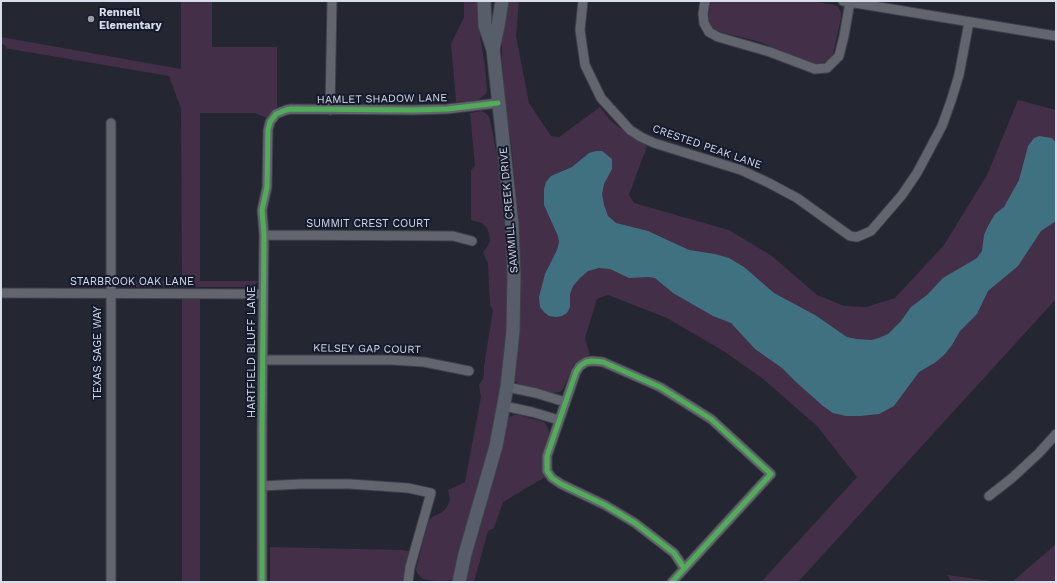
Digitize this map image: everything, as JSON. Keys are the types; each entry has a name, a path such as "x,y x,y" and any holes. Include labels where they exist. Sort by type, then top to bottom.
{"street":[{"path":"330,110 332,1"},
{"name":"SAWMILL CREEK DRIVE","path":"459,582 465,554 496,446 507,387 513,332 514,276 512,224 493,49 485,26 484,1"},
{"name":"SAWMILL CREEK DRIVE","path":"493,49 502,1"},
{"name":"CRESTED PEAK LANE","path":"583,1 580,30 586,65 601,98 630,130 654,143 741,170 769,183 797,198 850,236 857,237 871,231 898,200 917,173 935,139 949,107 959,75 969,22"},
{"path":"705,1 703,14 704,23 709,32 718,37 770,52 815,69 827,68 839,56 844,36 847,2 1056,36"},
{"name":"HAMLET SHADOW LANE","path":"270,122 276,114 286,110 440,109 498,103"},
{"name":"HARTFIELD BLUFF LANE","path":"262,582 264,235 262,210 267,187 268,130 270,122"},
{"name":"TEXAS SAGE WAY","path":"111,123 111,582"},
{"name":"SUMMIT CREST COURT","path":"264,235 453,236 472,241"},
{"name":"STARBROOK OAK LANE","path":"1,293 263,294"},
{"name":"KELSEY GAP COURT","path":"263,360 418,362 469,371"},
{"path":"672,582 771,474 710,419 660,387 603,362 586,362 580,366 576,372 565,402 547,456 547,471 552,478 561,484 605,505 635,523 674,553 684,568"},
{"path":"507,387 536,393 565,402"},
{"path":"504,406 559,420"},
{"path":"990,496 1039,454 1056,434"},
{"path":"262,486 350,484 408,488 431,493 410,567 410,582"}],"shaded area":[{"path":"181,1 212,1 212,47 277,47 277,107 267,118 255,113 200,113 200,281 258,281 255,285 250,287 125,287 118,281 182,281 181,109 169,76 4,48 7,47 1,43 1,37 181,69"},
{"path":"464,1 479,1 480,37 487,90 486,94 478,100 456,102 451,44 464,17"},
{"path":"506,1 519,1 516,36 529,103 551,136 559,137 600,107 609,119 621,129 647,146 629,195 634,203 729,230 772,256 817,295 844,306 866,307 895,298 944,245 987,175 1018,100 1056,110 1056,299 798,582 761,582 857,477 817,426 763,379 725,352 667,318 608,295 597,299 585,338 590,355 582,358 573,366 563,389 560,392 551,393 521,386 515,381 514,376 520,302 520,252 518,214 512,151 504,93 502,59 502,28"},
{"path":"711,1 812,1 834,5 838,7 841,12 841,18 833,54 829,60 816,64 760,42 717,31 711,26 709,20"},
{"path":"482,111 488,115 490,119 505,199 509,295 506,343 499,397 490,443 454,576 451,580 442,582 423,579 417,573 416,569 428,522 432,517 444,511 448,505 450,499 448,490 465,482 481,397 479,385 483,379 493,310 490,305 488,264 483,252 490,241 489,234 487,228 482,223 471,220 471,170 475,166 470,113"},
{"path":"182,299 200,299 200,582 182,582"},
{"path":"514,415 544,422 548,428 549,433 543,461 545,477 503,502 494,528 488,531 474,582 465,582 503,439 506,421 509,417"},
{"path":"1056,544 1056,582 1012,582"},
{"path":"270,547 409,551 403,582 270,582"},
{"path":"947,575 998,582 952,582"}],"water":[{"path":"1039,136 1052,138 1056,143 1056,221 1041,231 1018,266 988,291 977,314 960,331 945,354 936,362 919,372 894,406 879,414 846,416 833,413 823,406 782,368 755,349 731,323 713,316 673,293 655,278 629,278 610,269 599,268 588,271 573,286 570,294 570,307 567,313 556,317 549,316 540,307 539,297 545,274 557,250 559,242 558,236 544,205 544,189 546,182 551,176 572,167 589,153 602,151 612,159 612,169 604,184 602,194 604,205 608,216 616,223 648,231 689,250 729,258 744,267 774,293 815,315 847,337 871,340 879,338 888,334 901,321 911,307 927,295 943,278 977,258 982,251 984,235 988,226 995,214 1004,207 1019,180 1028,146 1034,138"}],"cycle path":[{"path":"262,582 264,235 262,210 267,187 268,130 270,122 276,114 291,109 413,110 447,109 498,103"},
{"path":"672,582 771,474 711,419 660,387 603,362 586,362 580,366 576,372 547,456 547,471 552,478 561,484 605,505 635,523 674,553 684,568"}],"place":[{"name":"Rennell Elementary","path":"91,19"}]}
